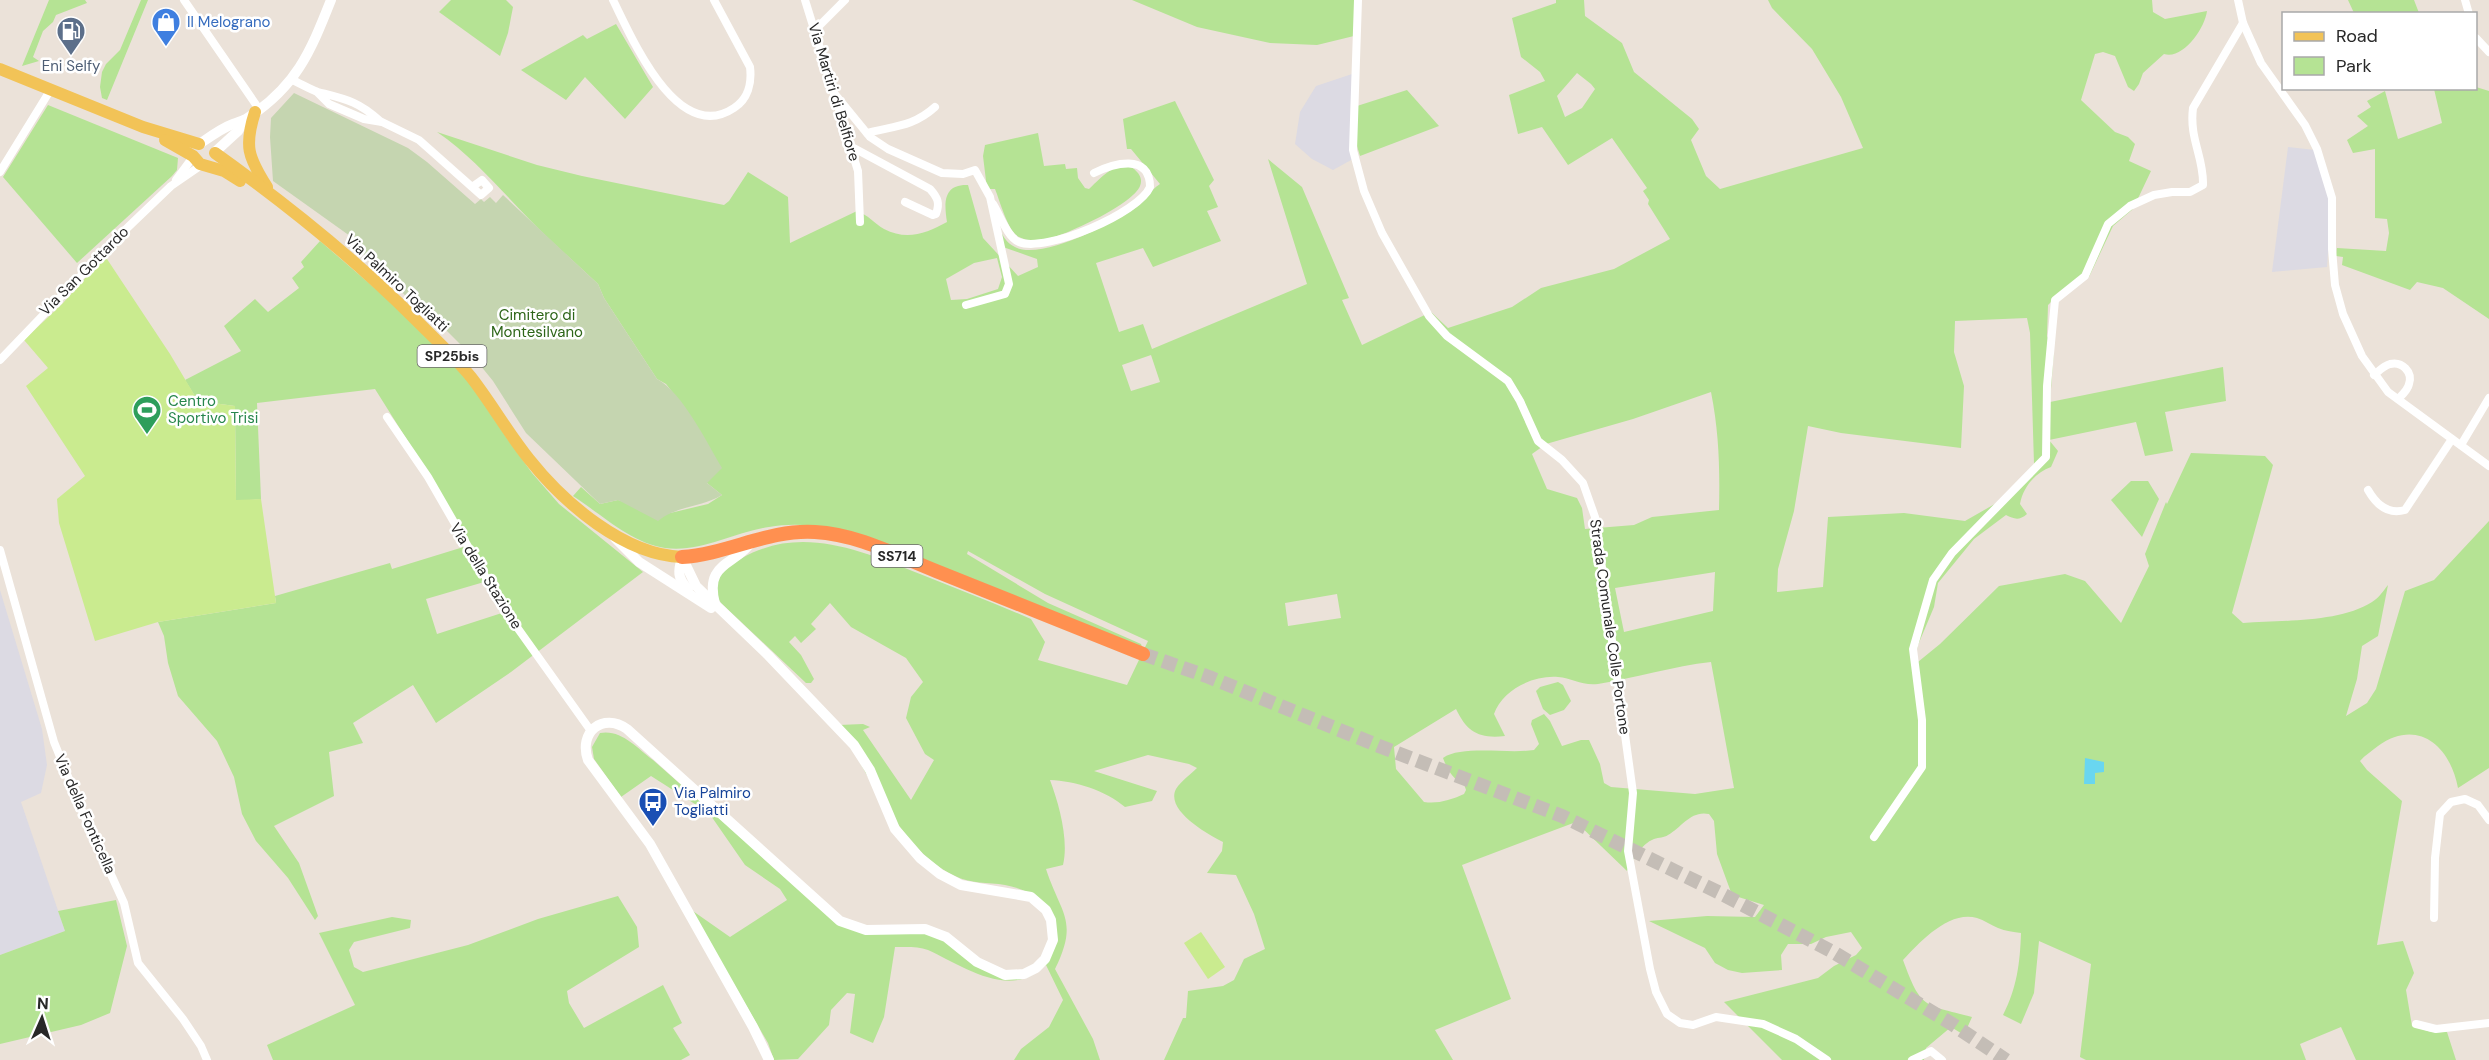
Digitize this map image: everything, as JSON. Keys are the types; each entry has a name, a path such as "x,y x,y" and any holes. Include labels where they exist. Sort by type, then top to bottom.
{"highway":[{"name":"SS714","path":"682,557 796,532 845,537 1143,654"}],"main road":[{"name":"Via Palmiro Togliatti","path":"0,69 143,127 200,143"},
{"path":"257,111 248,133 250,153 257,171 274,198"},
{"name":"Via Palmiro Togliatti","path":"143,127 199,160 274,198"},
{"path":"200,143 211,145 215,152 212,161 199,160 194,149 200,143"},
{"name":"Via Palmiro Togliatti","path":"215,152 261,185 274,198 338,247 413,317 470,376 528,459 567,499 610,532 647,552 682,557"}],"street":[{"path":"184,0 257,111"},
{"path":"200,143 232,124 244,120 292,80 315,41 331,0"},
{"path":"613,0 649,70 667,92 695,112 707,115 727,112 742,101 751,76 746,59 714,0"},
{"name":"Via Martiri di Belfiore","path":"805,0 858,171 860,222"},
{"path":"815,30 845,0"},
{"name":"Strada Comunale Colle Portone","path":"1358,0 1353,150 1364,191 1382,233 1435,322 1447,336 1497,370 1508,381 1538,441 1562,460 1584,483 1595,517 1634,793 1628,851 1656,992 1667,1014 1680,1023 1693,1026 1716,1017 1763,1024 1796,1039 1827,1060"},
{"path":"2238,0 2243,22 2261,63 2305,125 2317,149 2332,198 2332,264 2337,296 2354,339 2374,375 2398,399 2489,466"},
{"path":"1874,837 1922,767 1922,720 1913,649 1933,580 1952,553 2046,457 2047,386 2055,300 2085,276 2108,225 2130,206 2154,195 2190,192 2203,185 2203,173 2193,141 2191,123 2193,108 2243,22"},
{"path":"2477,40 2489,52"},
{"path":"292,80 317,92 329,104 364,119 381,122 419,141 472,187"},
{"path":"0,172 51,89"},
{"path":"834,93 867,134 888,149 942,173 963,174 975,170 1016,241 1042,244 1066,238 1131,208 1150,187 1146,172 1128,163 1110,165 1094,173"},
{"path":"867,134 900,127 925,116 935,107"},
{"path":"215,152 238,131 244,120"},
{"path":"850,146 930,189 938,199 939,206 936,214 933,215 905,202"},
{"name":"Via San Gottardo","path":"0,360 90,264 199,160"},
{"name":"Via San Gottardo","path":"171,186 199,160"},
{"path":"966,305 1005,294 1009,284 990,197"},
{"path":"2374,375 2388,364 2398,364 2405,368 2409,375 2409,384 2398,399"},
{"path":"2461,446 2489,399"},
{"name":"Via della Stazione","path":"387,417 428,477 504,609 591,731"},
{"path":"2368,490 2383,508 2394,512 2404,510 2452,439"},
{"name":"Via Palmiro Togliatti","path":"610,532 639,562 729,620"},
{"path":"715,604 712,587 717,572 725,562 747,550 753,540"},
{"name":"Via della Fonticella","path":"0,550 54,742 82,811 124,903 138,963 183,1019 201,1046 207,1060"},
{"name":"Via Palmiro Togliatti","path":"682,557 679,578 703,603"},
{"name":"Via Palmiro Togliatti","path":"591,731 606,723 619,724 627,729 840,921 866,930 925,929 934,931 946,937 977,962 1005,975 1024,974 1036,968 1045,959 1053,940 1051,920 1046,910 1031,897 1021,894 961,885 939,874 920,858 895,829 870,770 854,745 768,655 696,586 682,557"},
{"path":"591,731 585,744 588,760 650,844 753,1027 769,1060"},
{"path":"2434,918 2435,858 2440,814 2451,802 2465,799 2478,804 2489,820"},
{"path":"2416,1024 2436,1029 2489,1023"},
{"path":"1912,1060 1931,1051 1942,1060"}],"shaded area":[{"path":"1352,74 1350,130 1353,159 1333,170 1312,159 1295,144 1300,112 1316,86"},
{"path":"2288,147 2315,150 2330,193 2327,267 2272,272"},
{"path":"0,590 42,729 47,765 41,793 21,802 65,931 0,955"}],"green space":[{"path":"49,0 85,0 87,3 56,15 53,22 43,31 33,57 39,61 22,66"},
{"path":"141,0 148,0 107,100 102,98 100,87 102,72 106,64 120,50"},
{"path":"451,0 506,0 513,7 508,33 500,56 439,12"},
{"path":"1132,0 1354,0 1354,36 1317,45 1270,43 1197,27"},
{"path":"1556,0 1584,0 1585,16 1622,43 1634,72 1692,119 1699,129 1691,140 1706,176 1720,189 1863,148 1841,97 1812,49 1772,8 1768,0 2152,0 2153,12 2165,19 2207,11 2198,34 2192,41 2178,52 2171,55 2164,54 2143,73 2134,91 2128,87 2115,56 2103,52 2095,54 2081,100 2115,132 2128,137 2135,144 2129,161 2151,171 2133,209 2113,226 2089,277 2062,291 2048,305 2047,336 2054,350 2050,402 2223,367 2226,401 2165,412 2173,451 2145,456 2136,422 2049,440 2058,451 2051,467 2035,477 2024,492 2020,504 2027,514 2016,519 2006,515 1974,539 1938,583 1934,607 1918,645 1913,666 1940,644 1999,586 2065,574 2085,581 2121,623 2149,566 2145,554 2166,502 2167,504 2191,453 2265,456 2273,465 2232,613 2243,623 2327,617 2359,609 2372,602 2388,585 2378,636 2362,646 2357,679 2346,716 2367,703 2376,689 2405,591 2434,580 2489,521 2489,768 2458,788 2448,759 2439,748 2430,740 2406,735 2392,738 2360,761 2402,801 2377,945 2403,941 2414,973 2406,990 2412,1026 2431,1032 2447,1032 2456,1060 2356,1060 2341,1027 2300,1044 2306,1060 2086,1060 2080,1057 2091,964 2039,941 2034,993 2021,1024 2003,1015 2012,995 2017,975 2021,933 1995,927 1977,918 1966,917 1946,923 1936,929 1903,960 1914,988 1926,1002 1943,1010 1972,1017 1964,1035 1951,1027 1926,1048 1924,1060 1782,1060 1724,1002 1818,978 1834,966 1856,955 1862,948 1851,932 1826,937 1811,944 1788,944 1781,955 1782,970 1742,973 1728,970 1715,963 1705,948 1649,921 1707,916 1755,917 1764,905 1732,895 1717,854 1714,821 1709,814 1703,813 1687,820 1666,836 1645,844 1627,871 1576,822 1462,865 1511,999 1435,1030 1453,1060 1164,1060 1183,1018 1186,1018 1188,991 1223,986 1234,980 1244,959 1265,949 1254,914 1236,875 1207,873 1222,851 1223,842 1189,820 1176,805 1174,797 1176,789 1197,768 1189,764 1148,755 1094,771 1157,791 1152,801 1125,807 1089,788 1069,782 1050,780 1060,811 1065,845 1063,865 1046,869 1062,908 1067,928 1062,953 1055,969 1093,1039 1100,1060 1014,1060 1021,1049 1049,1027 1063,1000 1046,965 1030,976 1005,981 978,974 928,950 895,947 884,1017 873,1043 850,1033 855,994 847,993 831,1010 829,1025 798,1059 774,1060 768,1043 690,909 730,937 787,900 780,889 745,865 709,813 651,776 621,797 594,759 592,747 600,733 615,734 635,745 838,923 925,931 944,939 987,970 1028,973 1056,941 1039,898 1009,886 961,879 936,865 919,849 888,810 839,725 863,724 870,727 863,730 911,800 934,760 925,754 906,718 911,697 923,682 906,658 851,627 830,603 811,624 816,629 801,643 795,636 789,642 801,655 814,679 811,683 806,683 721,603 716,595 719,574 744,557 768,547 793,542 843,547 868,554 1031,619 1045,642 1038,660 1127,685 1148,641 1045,594 968,551 967,554 1048,603 1141,644 1142,647 864,536 817,526 781,525 691,548 665,548 628,534 573,496 581,487 600,504 618,500 666,514 708,504 722,495 707,483 684,407 666,384 657,379 604,298 598,284 536,227 473,162 437,132 537,165 724,205 748,172 788,197 790,243 857,211 892,233 909,235 924,232 947,222 947,196 954,188 968,185 983,238 1018,276 1038,267 1037,259 1003,247 997,225 1007,241 1015,247 1027,250 1042,249 1077,238 1137,207 1160,184 1131,149 1127,149 1123,119 1175,101 1214,180 1209,186 1218,207 1207,211 1221,241 1153,267 1143,248 1096,263 1119,332 1143,324 1152,349 1307,284 1268,159 1302,187 1349,298 1342,300 1362,345 1431,312 1448,328 1512,307 1541,288 1614,269 1670,239 1648,204 1649,200 1643,191 1647,188 1612,138 1568,165 1542,127 1518,134 1509,95 1545,81 1540,72 1521,57 1512,18 1556,3","holes":["1577,73 1595,89 1582,108 1565,117 1557,96","997,258 1002,277 998,289 967,299 951,300 946,279 974,263","2027,318 2030,333 2034,464 2000,501 1965,521 1904,513 1828,517 1823,587 1777,592 1778,569 1794,511 1808,426 1841,433 1961,448 1964,386 1954,352 1955,321","1151,355 1160,382 1131,391 1122,365","1711,392 1718,451 1719,510 1652,517 1634,525 1585,529 1582,508 1577,498 1547,489 1532,454 1546,444 1633,419","1715,572 1713,611 1624,632 1615,588","1337,594 1341,618 1288,626 1285,603","1711,662 1734,788 1695,794 1611,787 1604,783 1600,764 1589,740 1562,746 1544,714 1532,720 1531,724 1539,744 1534,750 1461,752 1443,758 1451,774 1464,784 1466,790 1464,794 1454,798 1439,802 1424,802 1396,769 1394,747 1456,709 1469,728 1475,732 1488,736 1505,736 1494,714 1498,705 1511,691 1529,682 1558,677 1587,684 1598,684"]},
{"path":"2348,0 2414,0 2419,12 2354,12"},
{"path":"616,24 653,87 625,119 585,77 566,100 521,70 583,35 587,39"},
{"path":"2477,87 2489,91 2489,319 2443,288 2417,282 2410,290 2342,265 2343,257 2336,256 2337,248 2386,251 2389,233 2387,219 2375,218 2375,149 2353,153 2347,140 2368,126 2357,116 2371,107 2367,101 2385,91 2398,139 2442,123 2434,90 2477,90"},
{"path":"1407,90 1439,126 1360,156 1357,146 1357,106"},
{"name":"Cimitero di Montesilvano","path":"294,93 408,148 475,204 481,199 484,202 490,197 496,203 503,195 598,284 604,298 657,379 676,395 702,433 722,468 707,483 722,495 673,512 658,521 618,500 600,504 526,433 493,381 476,360 439,323 415,305 349,240 350,236 273,181 271,118"},
{"path":"48,105 178,158 177,170 172,176 77,263 3,177"},
{"path":"1038,133 1044,166 1065,164 1066,169 1077,168 1078,178 1085,188 1089,189 1112,169 1119,166 1132,167 1141,179 1140,186 1126,201 1114,209 1072,230 1043,240 1019,237 1008,223 995,189 987,189 983,156 985,145"},
{"path":"320,241 399,309 467,378 532,473 559,504 643,572 511,672 436,723 413,685 353,723 363,743 329,752 334,796 274,826 299,863 318,916 315,920 288,878 256,841 242,814 234,777 217,741 178,696 168,663 164,636 158,622 276,603 275,596 390,563 392,569 470,545 375,389 257,403 261,499 236,501 235,406 198,401 185,380 241,351 224,326 255,299 268,312 299,288 292,278 304,267 301,262","holes":["491,580 508,611 437,634 426,599"]},
{"name":"Centro Sportivo Trisi","path":"105,256 170,354 198,401 235,406 236,500 261,499 276,603 158,622 95,641 59,523 57,499 85,476 26,386 48,368 24,340 63,303"},
{"path":"2131,481 2148,481 2159,499 2142,537 2111,500"},
{"path":"1558,682 1563,685 1571,701 1564,710 1550,715 1543,709 1536,691 1540,687"},
{"path":"618,896 637,927 639,947 567,991 569,1003 584,1028 663,985 682,1023 673,1028 690,1055 681,1060 273,1060 267,1045 355,1005 319,933 392,917 411,920 410,928 354,942 349,950 354,967 363,972 468,945 538,919"},
{"path":"116,900 127,946 110,1013 81,1025 0,1044 0,955 65,931 58,911"},
{"path":"1201,932 1225,967 1208,979 1184,943"}],"water":[{"path":"2085,758 2104,762 2104,772 2095,773 2095,784 2084,784"}],"tunnel":[{"path":"1143,654 1209,677 1379,746 1562,816 1720,893 1833,952 1952,1024 2006,1060"}],"place":[{"name":"Il Melograno","path":"166,48"},
{"name":"Eni Selfy","path":"71,56"},
{"name":"Centro Sportivo Trisi","path":"147,436"},
{"name":"Via Palmiro Togliatti","path":"653,828"}]}
